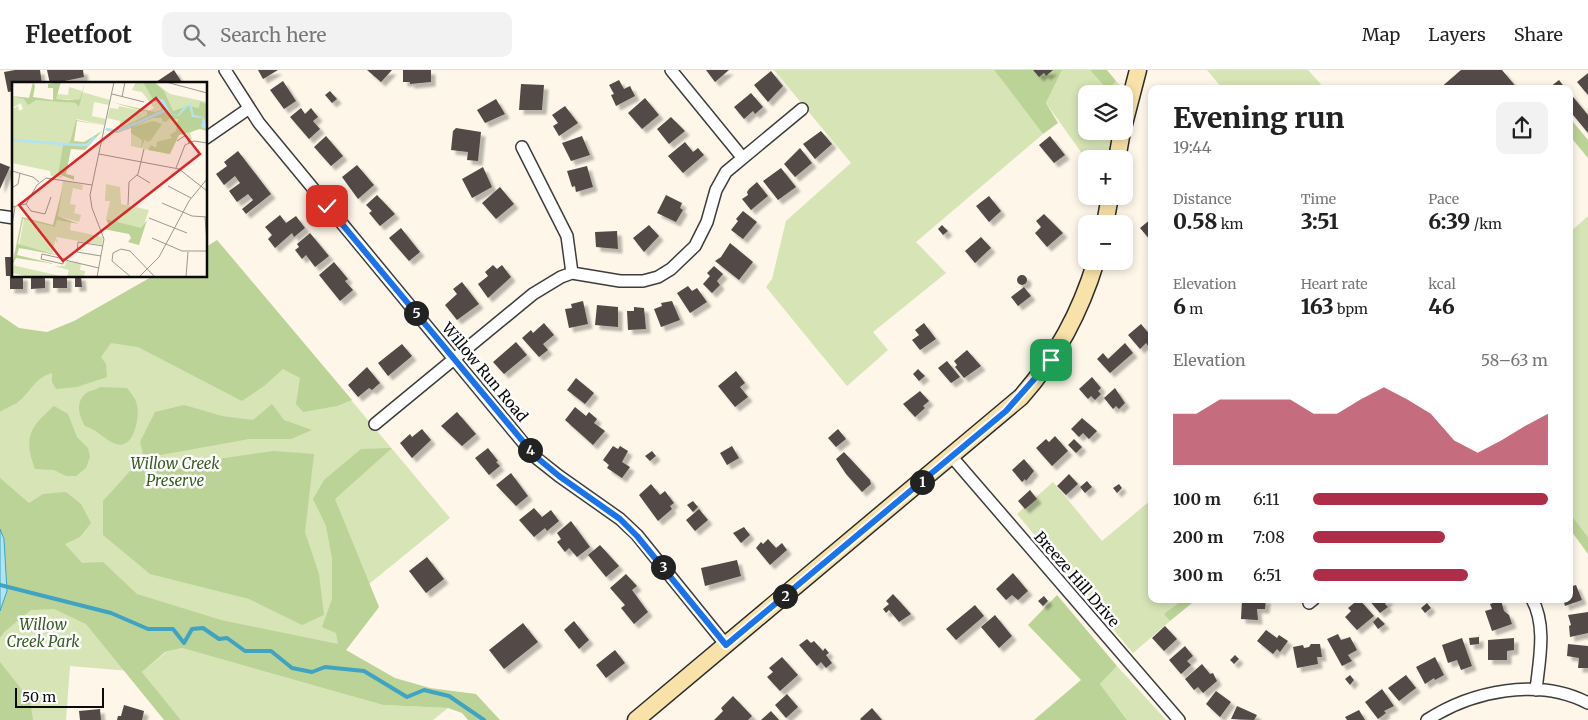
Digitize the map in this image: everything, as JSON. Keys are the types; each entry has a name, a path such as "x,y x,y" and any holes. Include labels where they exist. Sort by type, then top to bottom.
{"main road":[{"path":"1133,89 1138,70"},
{"path":"636,720 1016,402 1051,360 1065,339 1085,294 1093,270"}],"street":[{"name":"Willow Run Road","path":"226,70 248,109 535,456 559,476 620,519 637,536 726,645"},
{"path":"671,70 742,157"},
{"path":"208,137 248,109"},
{"path":"375,424 533,294 560,277 572,274 620,281 643,281 658,277 671,269 695,246 707,222 716,190 726,172 802,109"},
{"path":"522,147 567,236 572,274"},
{"name":"Breeze Hill Drive","path":"952,457 1179,720"},
{"path":"1534,603 1541,625 1536,690"},
{"path":"1427,720 1443,710 1471,698 1505,691 1536,690 1560,694 1588,703"}],"green space":[{"path":"774,70 994,70 1043,134 916,242 946,273 873,332 888,350 847,386 766,287 772,279 786,221 851,163"},
{"path":"994,70 1062,70 1046,103 1058,123 1043,134"},
{"path":"1062,70 1090,70 1104,85 1078,85 1078,140 1114,140 1113,150 1080,150 1046,103"},
{"path":"1090,70 1107,70 1116,81 1112,85 1104,85"},
{"path":"1207,70 1308,70 1321,85 1220,85"},
{"path":"1116,81 1120,85 1112,85"},
{"path":"1573,122 1588,140 1588,158 1573,140"},
{"path":"1588,216 1588,537 1573,517 1573,229"},
{"path":"217,240 352,400 337,406 303,412 296,404 300,378 283,369 264,386 242,401 138,347 111,343 101,357 106,364 107,377 77,387 56,389 52,382 52,373 41,378 18,402 0,412 0,315 19,328 47,332 74,321 149,278 208,278 208,246"},
{"name":"Willow Creek Preserve","path":"222,246 450,518 369,584 379,607 322,681 175,639 130,671 70,666 66,720 0,720 0,331 28,374 202,278 208,278 208,272"},
{"path":"100,387 127,388 136,403 138,417 134,431 127,442 122,445 112,443 85,426 79,413 79,403 84,395"},
{"path":"272,404 284,420 312,430 291,439 249,439 144,458 140,442 155,412 184,405 222,416 253,420"},
{"path":"54,406 68,414 77,437 88,448 90,457 86,468 76,476 66,476 54,470 35,469 31,458 29,441 31,433 39,420"},
{"path":"392,448 335,499 379,607 346,650 395,678 430,688 476,694 500,720 468,720 462,713 448,708 383,705 182,648 165,652 142,672 181,720 164,720 86,624 54,609 31,610 4,632 0,638 0,478 29,503 43,494 66,492 81,504 91,523 80,537 65,544 82,563 103,562 137,594 221,620 338,644 336,633 322,627 332,599 332,558 326,526 313,499 324,480 361,449"},
{"path":"273,451 314,454 305,532 319,574 324,615 302,625 249,599 150,574 103,535 103,501 130,471 182,469 218,459"},
{"path":"1053,482 1102,541 1148,503 1148,603 1179,603 1165,614 1170,621 1133,653 1017,514"},
{"path":"1573,517 1588,537 1588,554 1573,533"},
{"path":"1057,595 1117,666 1100,684 1127,720 1034,720 1081,680 1028,625"},
{"path":"1179,603 1192,603 1170,621 1164,614"},
{"path":"182,648 383,705 448,708 433,720 181,720 142,672 166,652"},
{"path":"0,662 30,700 33,720 0,720"},
{"path":"1117,666 1166,720 1127,720 1100,684"}],"water":[{"path":"0,529 4,539 7,591 0,611"}],"building":[{"path":"40,70 42,82 12,82 12,91 8,92 4,72"},
{"path":"47,70 83,70 84,77 50,82"},
{"path":"174,70 182,82 156,82"},
{"path":"258,70 278,70 263,79"},
{"path":"367,70 392,70 381,82"},
{"path":"403,70 431,70 431,82 410,84 410,82 403,82"},
{"path":"706,70 729,70 715,82"},
{"path":"1033,70 1053,70 1046,76 1044,73 1039,77"},
{"path":"1461,70 1502,70 1515,85 1444,85"},
{"path":"771,71 783,86 768,102 754,85"},
{"path":"1588,73 1588,95 1577,82"},
{"path":"619,80 624,89 630,86 635,96 616,106 611,95 614,94 609,85"},
{"path":"1559,80 1563,85 1553,85"},
{"path":"283,81 296,101 284,109 270,90"},
{"path":"521,84 544,85 542,110 519,110"},
{"path":"330,91 337,99 332,103 325,95"},
{"path":"751,93 763,107 755,114 753,111 744,119 734,107"},
{"path":"1573,97 1588,115 1588,133 1573,115"},
{"path":"645,98 659,115 642,129 628,113"},
{"path":"496,99 505,114 485,123 477,110"},
{"path":"565,106 578,123 559,136 553,126 558,123 552,115"},
{"path":"301,108 305,114 311,108 318,117 313,121 320,129 309,139 290,117"},
{"path":"671,117 685,131 669,144 657,129"},
{"path":"456,128 481,132 478,161 467,160 468,152 451,150 453,131"},
{"path":"821,131 832,144 815,159 803,144"},
{"path":"326,136 343,156 331,166 314,147"},
{"path":"582,136 590,155 571,161 562,143"},
{"path":"1050,136 1065,155 1054,163 1039,145"},
{"path":"685,142 693,152 698,148 704,155 683,173 668,156"},
{"path":"800,148 812,163 795,177 784,164"},
{"path":"238,151 271,194 246,214 242,209 253,200 248,194 237,202 229,191 240,183 235,176 224,185 216,174 227,166 224,162"},
{"path":"0,163 10,167 0,189"},
{"path":"357,165 374,185 358,199 342,177"},
{"path":"587,166 593,187 576,192 575,186 572,187 567,171"},
{"path":"483,167 492,187 472,198 462,179"},
{"path":"781,168 796,187 778,200 763,181"},
{"path":"757,182 768,196 751,210 742,199 748,195 749,189"},
{"path":"500,187 514,204 496,219 482,203"},
{"path":"377,195 395,214 380,226 369,213 372,211 366,205"},
{"path":"666,195 682,203 680,208 683,210 676,222 657,213"},
{"path":"989,196 1001,211 989,222 976,206"},
{"path":"743,211 757,222 743,239 731,230 738,221 736,219"},
{"path":"1044,214 1063,233 1047,247 1035,233 1041,227 1036,221"},
{"path":"280,215 286,223 296,216 305,228 294,237 292,233 275,248 268,239 272,235 265,227"},
{"path":"1148,221 1148,237 1140,228"},
{"path":"649,225 659,236 644,252 633,238"},
{"path":"942,225 948,231 943,235 938,229"},
{"path":"401,228 420,252 409,261 389,238"},
{"path":"617,231 618,249 596,247 595,232"},
{"path":"310,233 329,256 315,267 306,255 302,259 295,250 299,247 297,244"},
{"path":"981,237 991,248 975,263 965,251"},
{"path":"730,243 753,262 739,280 715,261 721,257"},
{"path":"5,257 12,257 12,278 23,278 23,289 10,289 10,276 6,276"},
{"path":"334,262 348,279 345,281 353,290 340,301 319,275"},
{"path":"493,265 497,269 502,265 511,277 488,298 478,284 488,276 485,272"},
{"path":"714,266 723,274 717,281 720,285 712,293 703,284 710,276 707,273"},
{"path":"1022,275 1027,280 1022,285 1017,280"},
{"path":"31,278 45,278 45,288 31,289"},
{"path":"53,278 67,278 67,288 53,288"},
{"path":"75,278 81,278 82,287 75,287"},
{"path":"462,282 479,304 457,320 445,305 457,294 453,289"},
{"path":"688,286 692,291 697,288 707,302 690,313 677,293"},
{"path":"1024,287 1031,296 1018,306 1011,297"},
{"path":"583,301 588,324 569,328 565,309 572,308 571,304"},
{"path":"672,301 680,320 661,327 654,309 662,306 661,303"},
{"path":"597,305 618,307 618,327 595,325"},
{"path":"634,307 644,308 646,329 628,330 627,311 634,311"},
{"path":"544,323 554,335 543,344 548,350 539,357 522,338 531,330 533,333"},
{"path":"924,323 936,339 920,350 912,340 919,335 915,330"},
{"path":"1141,324 1148,332 1148,346 1146,343 1140,349 1128,335"},
{"path":"516,342 527,355 504,374 493,362"},
{"path":"1125,343 1133,353 1110,373 1097,359 1103,353 1108,359"},
{"path":"402,344 412,356 388,376 378,363"},
{"path":"967,350 981,366 964,378 955,367 957,365 954,361"},
{"path":"947,361 960,377 951,383 938,368"},
{"path":"367,367 380,383 372,390 369,388 358,397 348,385"},
{"path":"918,369 925,376 919,381 913,374"},
{"path":"736,371 745,383 740,387 748,397 735,407 718,386"},
{"path":"1092,377 1101,388 1098,391 1101,394 1095,400 1091,396 1088,399 1079,389"},
{"path":"576,378 594,393 585,404 567,390"},
{"path":"1115,388 1125,403 1119,409 1116,406 1113,409 1104,398"},
{"path":"920,391 929,401 923,406 925,408 915,417 903,404"},
{"path":"575,407 586,416 589,412 597,419 594,423 605,431 593,445 565,420"},
{"path":"457,412 476,434 462,446 441,426"},
{"path":"1082,418 1097,431 1089,439 1083,433 1079,437 1071,429"},
{"path":"422,429 431,440 412,458 400,443 410,434 412,437"},
{"path":"838,429 846,439 836,447 828,438"},
{"path":"1055,436 1068,451 1052,466 1036,448 1046,439 1049,442"},
{"path":"1074,439 1082,447 1076,453 1068,445"},
{"path":"613,446 618,449 620,446 628,451 622,462 630,467 622,478 607,468 609,465 603,460"},
{"path":"732,446 739,458 727,465 720,453"},
{"path":"488,448 500,466 489,475 475,458"},
{"path":"652,451 656,456 650,461 645,456"},
{"path":"844,452 870,480 871,484 862,492 836,459"},
{"path":"1024,459 1034,471 1026,481 1025,479 1022,482 1012,470"},
{"path":"511,473 528,496 516,506 496,485"},
{"path":"1069,474 1078,484 1066,495 1057,486"},
{"path":"1087,481 1092,487 1085,493 1080,487"},
{"path":"651,484 660,495 665,491 674,503 670,506 672,509 658,521 639,495"},
{"path":"1119,484 1122,488 1117,493 1113,488"},
{"path":"1030,490 1037,499 1025,509 1018,501"},
{"path":"693,501 698,507 693,512 687,505"},
{"path":"534,508 542,517 551,510 559,521 547,531 545,528 534,537 519,520"},
{"path":"699,509 708,520 695,531 686,520"},
{"path":"571,521 590,547 577,557 569,548 565,552 557,542 561,539 557,533"},
{"path":"744,527 750,535 741,543 733,533"},
{"path":"768,539 776,548 782,543 787,550 770,565 756,548 761,542 763,544"},
{"path":"600,545 619,566 606,577 588,555"},
{"path":"427,557 444,579 426,593 409,571"},
{"path":"737,560 741,576 705,586 701,568"},
{"path":"1013,573 1028,591 1018,600 1012,595 1006,600 996,589"},
{"path":"626,574 637,586 632,590 648,612 634,624 621,608 625,605 610,588"},
{"path":"1576,585 1582,600 1565,606 1564,603 1573,603 1573,586"},
{"path":"893,594 911,614 899,622 889,610 886,613 883,609 889,604 886,601"},
{"path":"1044,596 1048,601 1043,606 1038,601"},
{"path":"1242,603 1266,603 1265,609 1257,609 1258,620 1241,619"},
{"path":"1354,603 1363,603 1374,616 1357,630 1345,617 1351,611 1348,608"},
{"path":"1371,603 1386,603 1388,607 1380,613"},
{"path":"1427,603 1431,608 1425,613 1421,608"},
{"path":"1502,603 1504,611 1509,615 1512,624 1492,631 1485,611 1492,609 1490,604"},
{"path":"975,605 984,616 956,640 946,629"},
{"path":"1588,612 1588,633 1570,637 1569,626 1571,625 1568,615"},
{"path":"995,615 1012,636 999,648 981,627"},
{"path":"1378,617 1385,624 1378,629 1373,622"},
{"path":"574,621 589,640 579,649 564,630"},
{"path":"523,623 538,642 504,669 489,650"},
{"path":"1165,626 1177,639 1164,651 1152,638"},
{"path":"1266,630 1277,638 1279,635 1288,641 1280,652 1277,649 1273,654 1257,641"},
{"path":"1338,634 1341,640 1350,637 1357,650 1348,655 1352,661 1342,666 1327,639"},
{"path":"1479,637 1479,644 1470,645 1469,638"},
{"path":"1462,638 1472,666 1461,670 1457,660 1448,663 1442,645"},
{"path":"1514,638 1514,650 1507,651 1507,660 1488,660 1488,640"},
{"path":"807,639 811,643 814,641 823,651 825,648 829,653 826,655 832,663 826,668 821,662 817,666 799,645"},
{"path":"1311,644 1320,644 1322,657 1317,657 1318,664 1297,668 1293,647 1303,645 1304,648 1309,647"},
{"path":"1568,644 1588,646 1588,668 1578,668 1579,658 1567,656"},
{"path":"1185,646 1193,656 1187,661 1191,665 1181,674 1169,660"},
{"path":"615,650 625,663 606,678 596,665"},
{"path":"1235,655 1239,659 1234,664 1230,660"},
{"path":"782,657 798,675 780,691 767,677 773,672 769,668"},
{"path":"1435,657 1444,675 1435,680 1434,678 1425,684 1416,667"},
{"path":"1202,664 1210,674 1213,673 1217,681 1203,693 1198,687 1194,690 1185,679"},
{"path":"1350,675 1354,680 1350,685 1345,679"},
{"path":"1406,675 1416,688 1399,701 1388,688"},
{"path":"1382,689 1394,706 1384,711 1386,713 1378,719 1365,702"},
{"path":"1216,691 1231,702 1220,717 1206,704"},
{"path":"787,694 798,707 786,718 775,705"},
{"path":"733,696 752,716 748,720 714,720 723,711 721,708"},
{"path":"124,705 144,711 142,720 117,720 118,716 121,716"},
{"path":"1237,706 1257,715 1254,720 1231,719"},
{"path":"872,708 882,720 860,719"},
{"path":"100,709 101,720 80,720 79,711"},
{"path":"1359,710 1365,720 1347,720 1345,717"},
{"path":"771,711 779,720 761,720"}],"waterway":[{"path":"0,585 111,613 148,629 173,629 184,643 192,629 203,628 219,639 227,638 245,651 271,651 292,668 312,672 325,667 364,671 407,697 424,690 449,696 484,720"}],"route":[{"path":"327,206 535,456 559,476 620,519 637,536 726,645 1006,411 1021,397 1051,360"}],"park label":[{"name":"Willow Creek Park","path":"43,632"}]}
